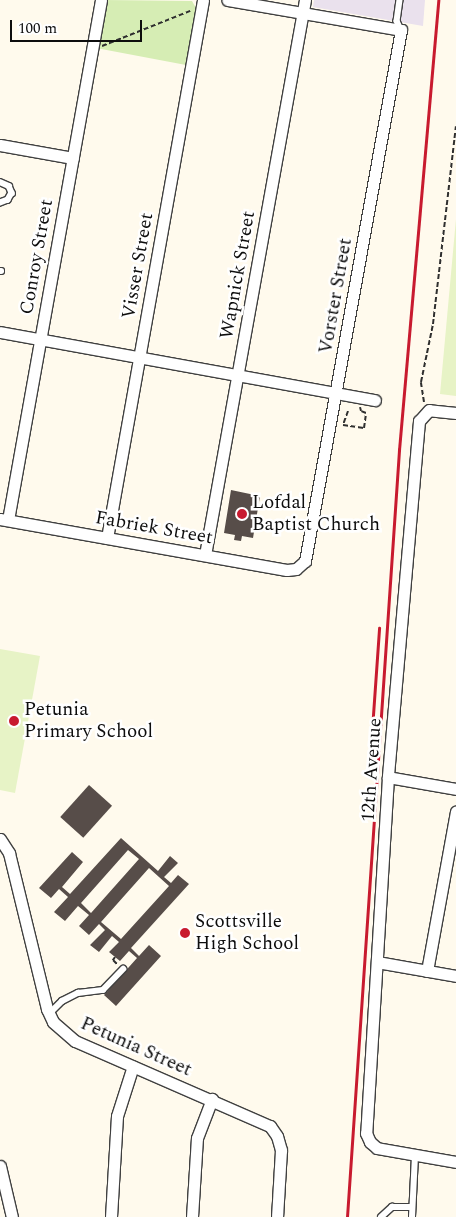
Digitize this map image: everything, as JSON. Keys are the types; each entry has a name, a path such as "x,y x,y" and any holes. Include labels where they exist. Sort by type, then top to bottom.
{"street":[{"name":"Conroy Street","path":"4,519 40,339 101,0"},
{"path":"228,0 401,30"},
{"name":"Wapnick Street","path":"205,555 305,0"},
{"name":"Visser Street","path":"107,538 203,3"},
{"name":"Vorster Street","path":"300,566 307,558 401,30"},
{"path":"0,145 73,158"},
{"path":"0,332 375,400"},
{"path":"426,412 433,410 456,413"},
{"name":"12th Avenue","path":"415,1155 377,1148 370,1142 366,1133 388,777 419,421 426,412"},
{"name":"Fabriek Street","path":"4,519 287,570 300,566"},
{"path":"388,777 456,789"},
{"path":"427,971 456,812"},
{"name":"Petunia Street","path":"0,839 18,870 49,1014 59,1028 75,1041 265,1122 277,1136 281,1150 277,1217"},
{"path":"376,962 456,976"},
{"path":"111,1217 117,1116 133,1066"},
{"path":"192,1217 197,1138 212,1099"},
{"path":"415,1155 456,1162"},
{"path":"0,1166 12,1217"}],"lane":[{"path":"400,0 398,21 401,30"},
{"path":"0,182 9,186 12,193 8,200 0,203"},
{"path":"49,1014 62,1001 78,993 106,988 123,969"},
{"path":"412,1217 415,1155"},
{"path":"381,1217 392,1207 412,1208"}],"path":[{"path":"92,50 203,3"},
{"path":"426,412 421,382 433,324 456,126"},
{"path":"348,411 343,425 364,428 366,413 360,411 360,397"},
{"path":"115,957 113,960 123,969"}],"shaded area":[{"path":"314,0 425,0 423,26 313,7"}],"green space":[{"path":"105,0 192,1 196,8 186,65 96,48"},
{"path":"456,219 456,396 440,394"},
{"name":"Petunia Primary School","path":"0,649 40,656 15,793 0,790"}],"building":[{"name":"Lofdal Baptist Church","path":"231,490 260,496 253,538 242,536 241,541 234,540 235,535 224,533"},
{"path":"89,785 112,806 83,838 60,817"},
{"path":"121,838 158,871 170,856 178,863 164,877 171,883 178,875 189,884 131,948 139,956 149,945 161,956 116,1006 104,995 137,958 129,951 120,961 109,952 119,942 112,936 99,952 90,945 105,930 99,924 89,935 79,926 89,915 78,906 65,921 54,912 68,897 59,889 51,898 39,888 72,852 83,862 62,887 70,894","holes":["128,850 139,859 91,913 81,903","149,868 169,886 121,939 101,922"]}],"railway":[{"path":"347,1217 399,450 438,0"},
{"path":"370,758 379,628"}],"place":[{"name":"Lofdal Baptist Church","path":"242,514"},
{"name":"Petunia Primary School","path":"14,721"},
{"name":"Scottsville High School","path":"185,933"}]}
